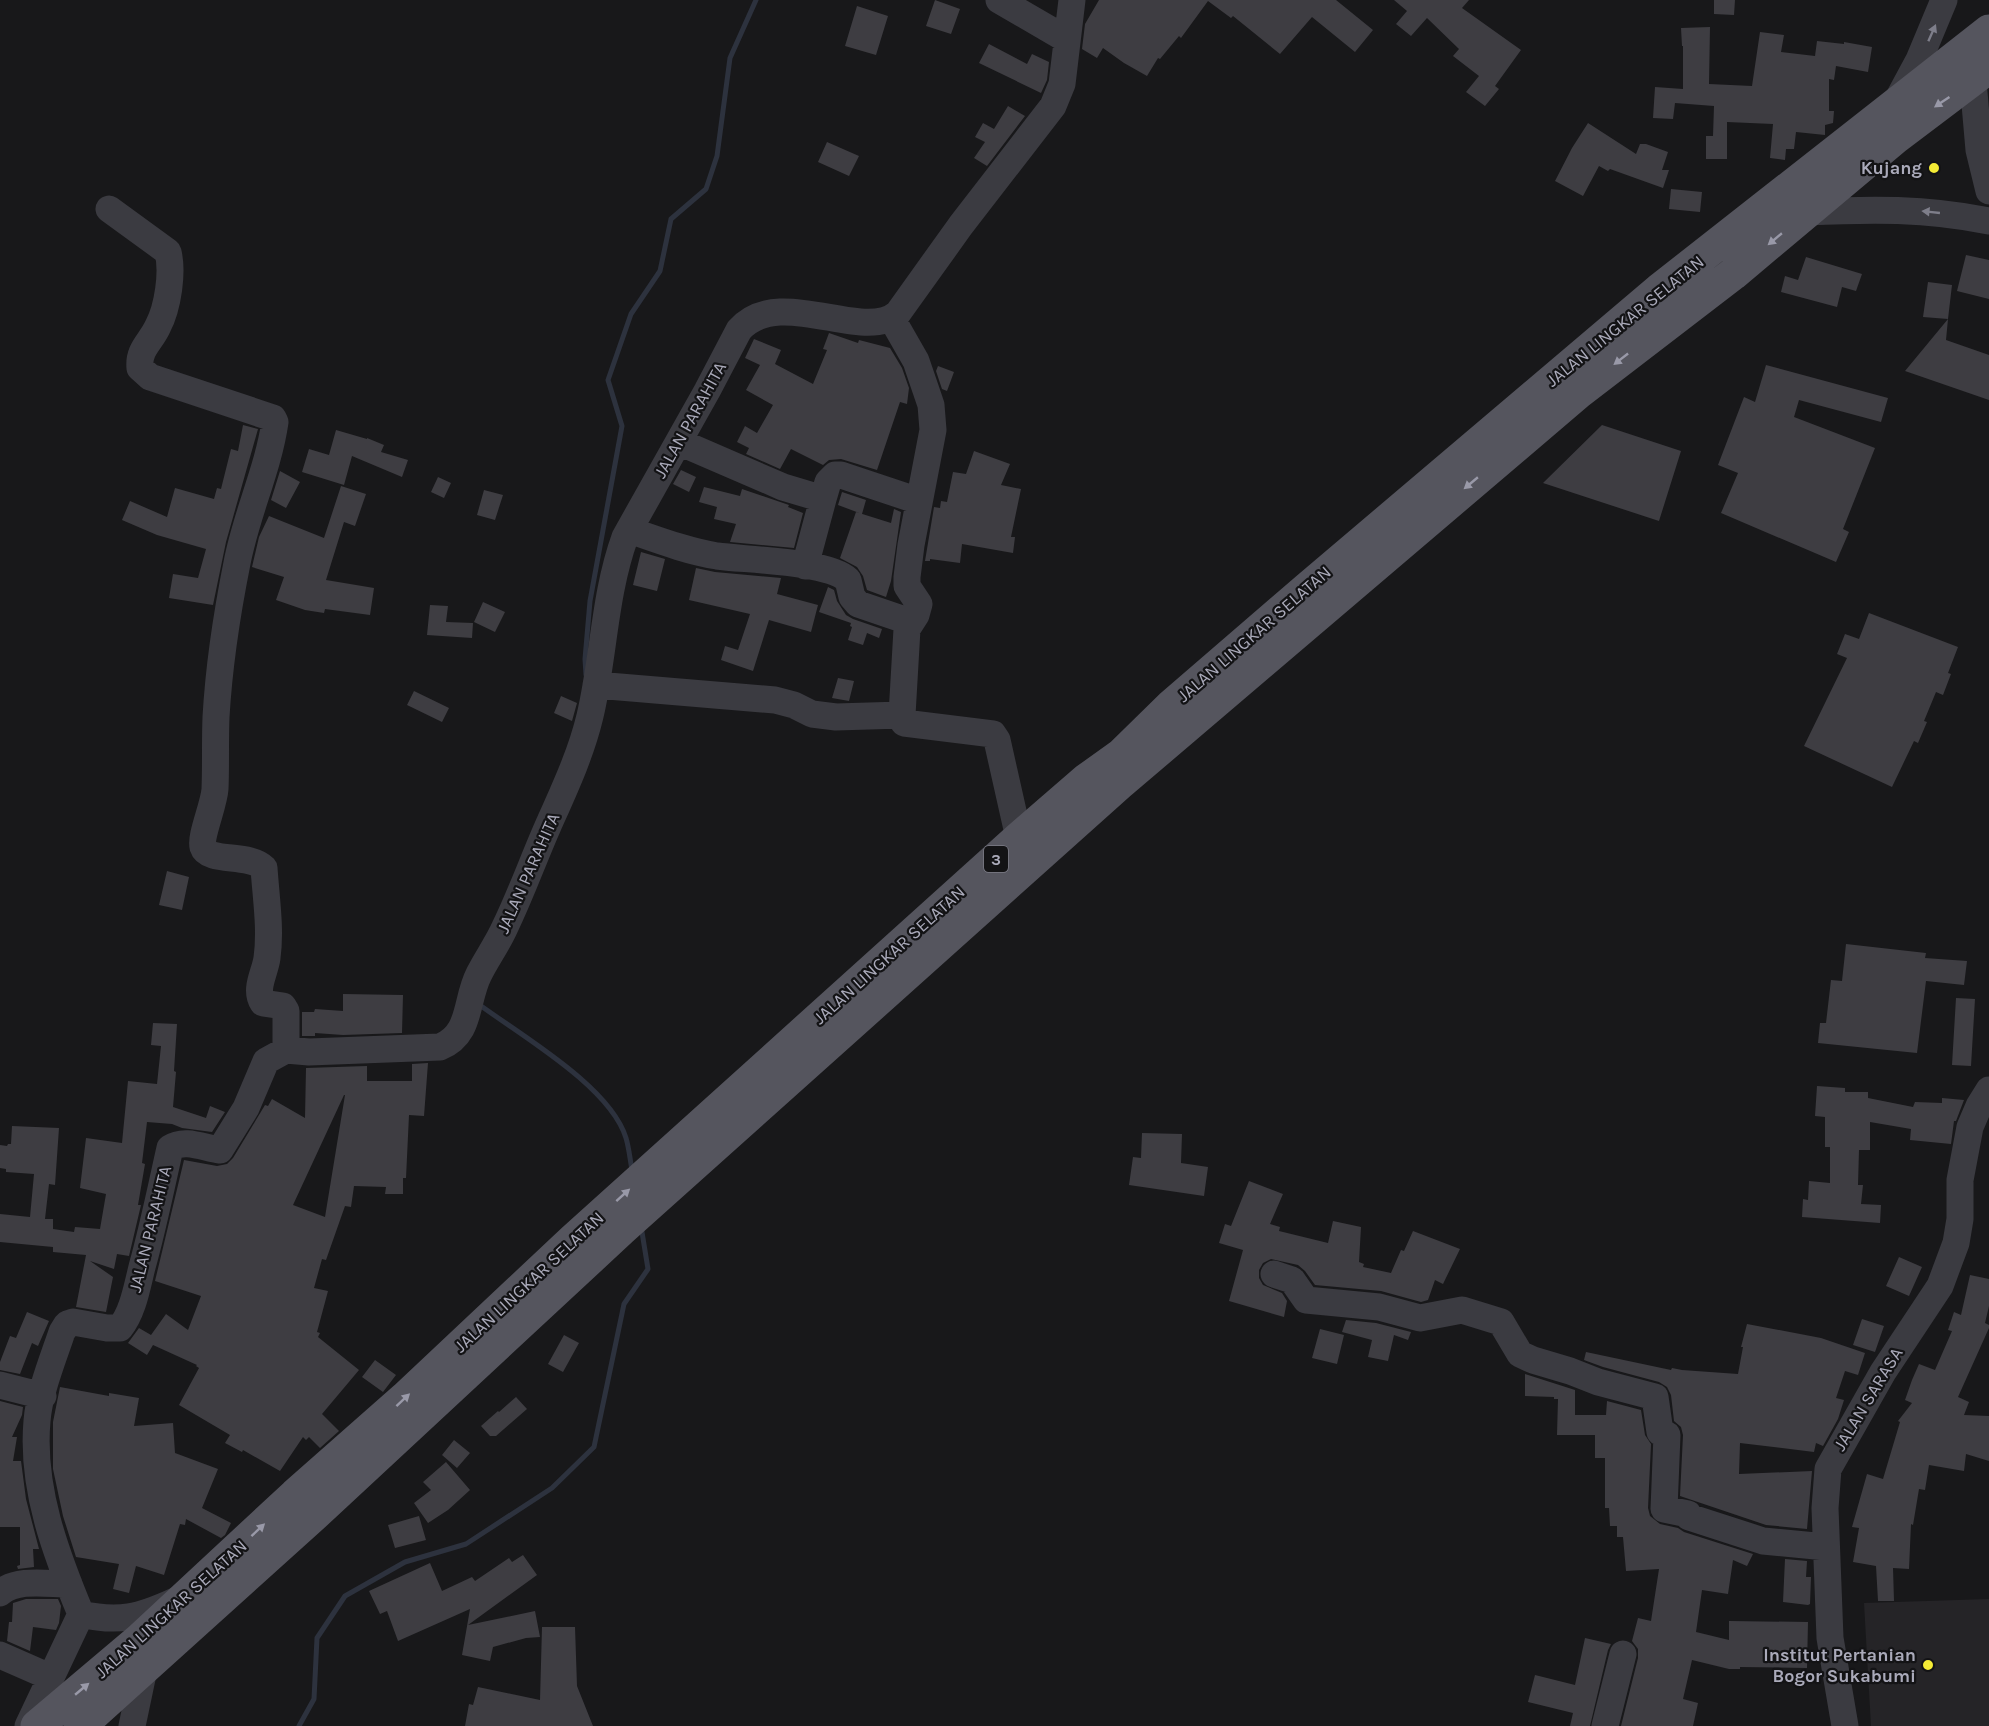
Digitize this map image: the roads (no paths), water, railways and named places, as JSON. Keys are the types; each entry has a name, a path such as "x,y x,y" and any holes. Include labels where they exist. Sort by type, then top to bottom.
{"main road":[{"name":"JALAN LINGKAR SELATAN","path":"37,1726 114,1662 405,1398 573,1240 1027,848 1212,704 1578,393 1733,274 1927,113 1975,67 1989,31"},
{"name":"JALAN LINGKAR SELATAN","path":"80,1726 433,1405 622,1229 1027,848 1086,780 1121,755 1180,698 1659,290 1849,143 1896,102 1975,67"}],"street":[{"path":"999,0 1066,39"},
{"path":"907,629 916,615 919,604 907,586 911,545 933,430 931,405 916,361 891,319 898,313 1002,172 1047,116 1062,84 1072,0"},
{"path":"1896,102 1919,60 1944,0"},
{"path":"1975,67 1979,150 1989,190"},
{"path":"109,209 168,252 171,265 166,300 159,326 139,358 140,368 150,377 273,418 275,422 237,560 219,693 213,804 203,836 203,847 213,856 249,860 264,868 268,957 259,997 263,1003 283,1006 286,1011 286,1050"},
{"path":"1806,212 1866,209 1914,210 1989,221"},
{"name":"JALAN PARAHITA","path":"81,1614 56,1551 40,1485 36,1452 37,1420 62,1332 67,1324 73,1322 113,1329 120,1328 125,1322 135,1295 170,1148 175,1144 193,1144 220,1150 246,1108 266,1061 286,1050 309,1052 440,1047 448,1044 461,1031 479,974 504,929 574,765 590,716 615,563 629,530 739,330 756,316 779,312 877,322 891,319"},
{"path":"679,442 783,487 823,499"},
{"path":"805,566 828,482 835,475 919,501"},
{"path":"629,530 700,552 805,566 843,575 848,580 854,601 865,607 902,618 907,629 902,715 904,723 985,731 993,734 997,740 1027,848"},
{"path":"596,685 775,700 794,705 812,714 836,717 902,715"},
{"name":"JALAN SARASA","path":"1845,1726 1830,1638 1825,1508 1828,1469 1883,1372 1940,1286 1956,1243 1960,1219 1960,1180 1970,1127 1989,1090"},
{"path":"1274,1274 1292,1280 1306,1300 1379,1307 1420,1318 1462,1310 1501,1322 1520,1354 1526,1357 1598,1382 1655,1397 1660,1432 1667,1435 1664,1509 1688,1514 1689,1517 1763,1541 1826,1547"},
{"path":"0,1385 43,1396"},
{"path":"0,1593 18,1584 69,1584"},
{"path":"28,1726 81,1614 102,1619 127,1618 151,1612 183,1598"},
{"path":"1605,1726 1623,1654"},
{"path":"0,1655 50,1677"},
{"path":"132,1726 144,1669"}],"waterway":[{"path":"586,675 585,659 590,601 622,426 608,380 631,314 660,271 671,219 706,189 717,156 730,58 756,0"},
{"path":"477,1003 562,1063 602,1099 617,1119 626,1138 632,1170"},
{"path":"299,1726 314,1699 317,1638 345,1596 405,1562 466,1544 552,1488 594,1447 624,1304 648,1269 641,1226"}],"place":[{"name":"Kujang","path":"1934,168"},
{"name":"Institut Pertanian Bogor Sukabumi","path":"1928,1665"}]}
